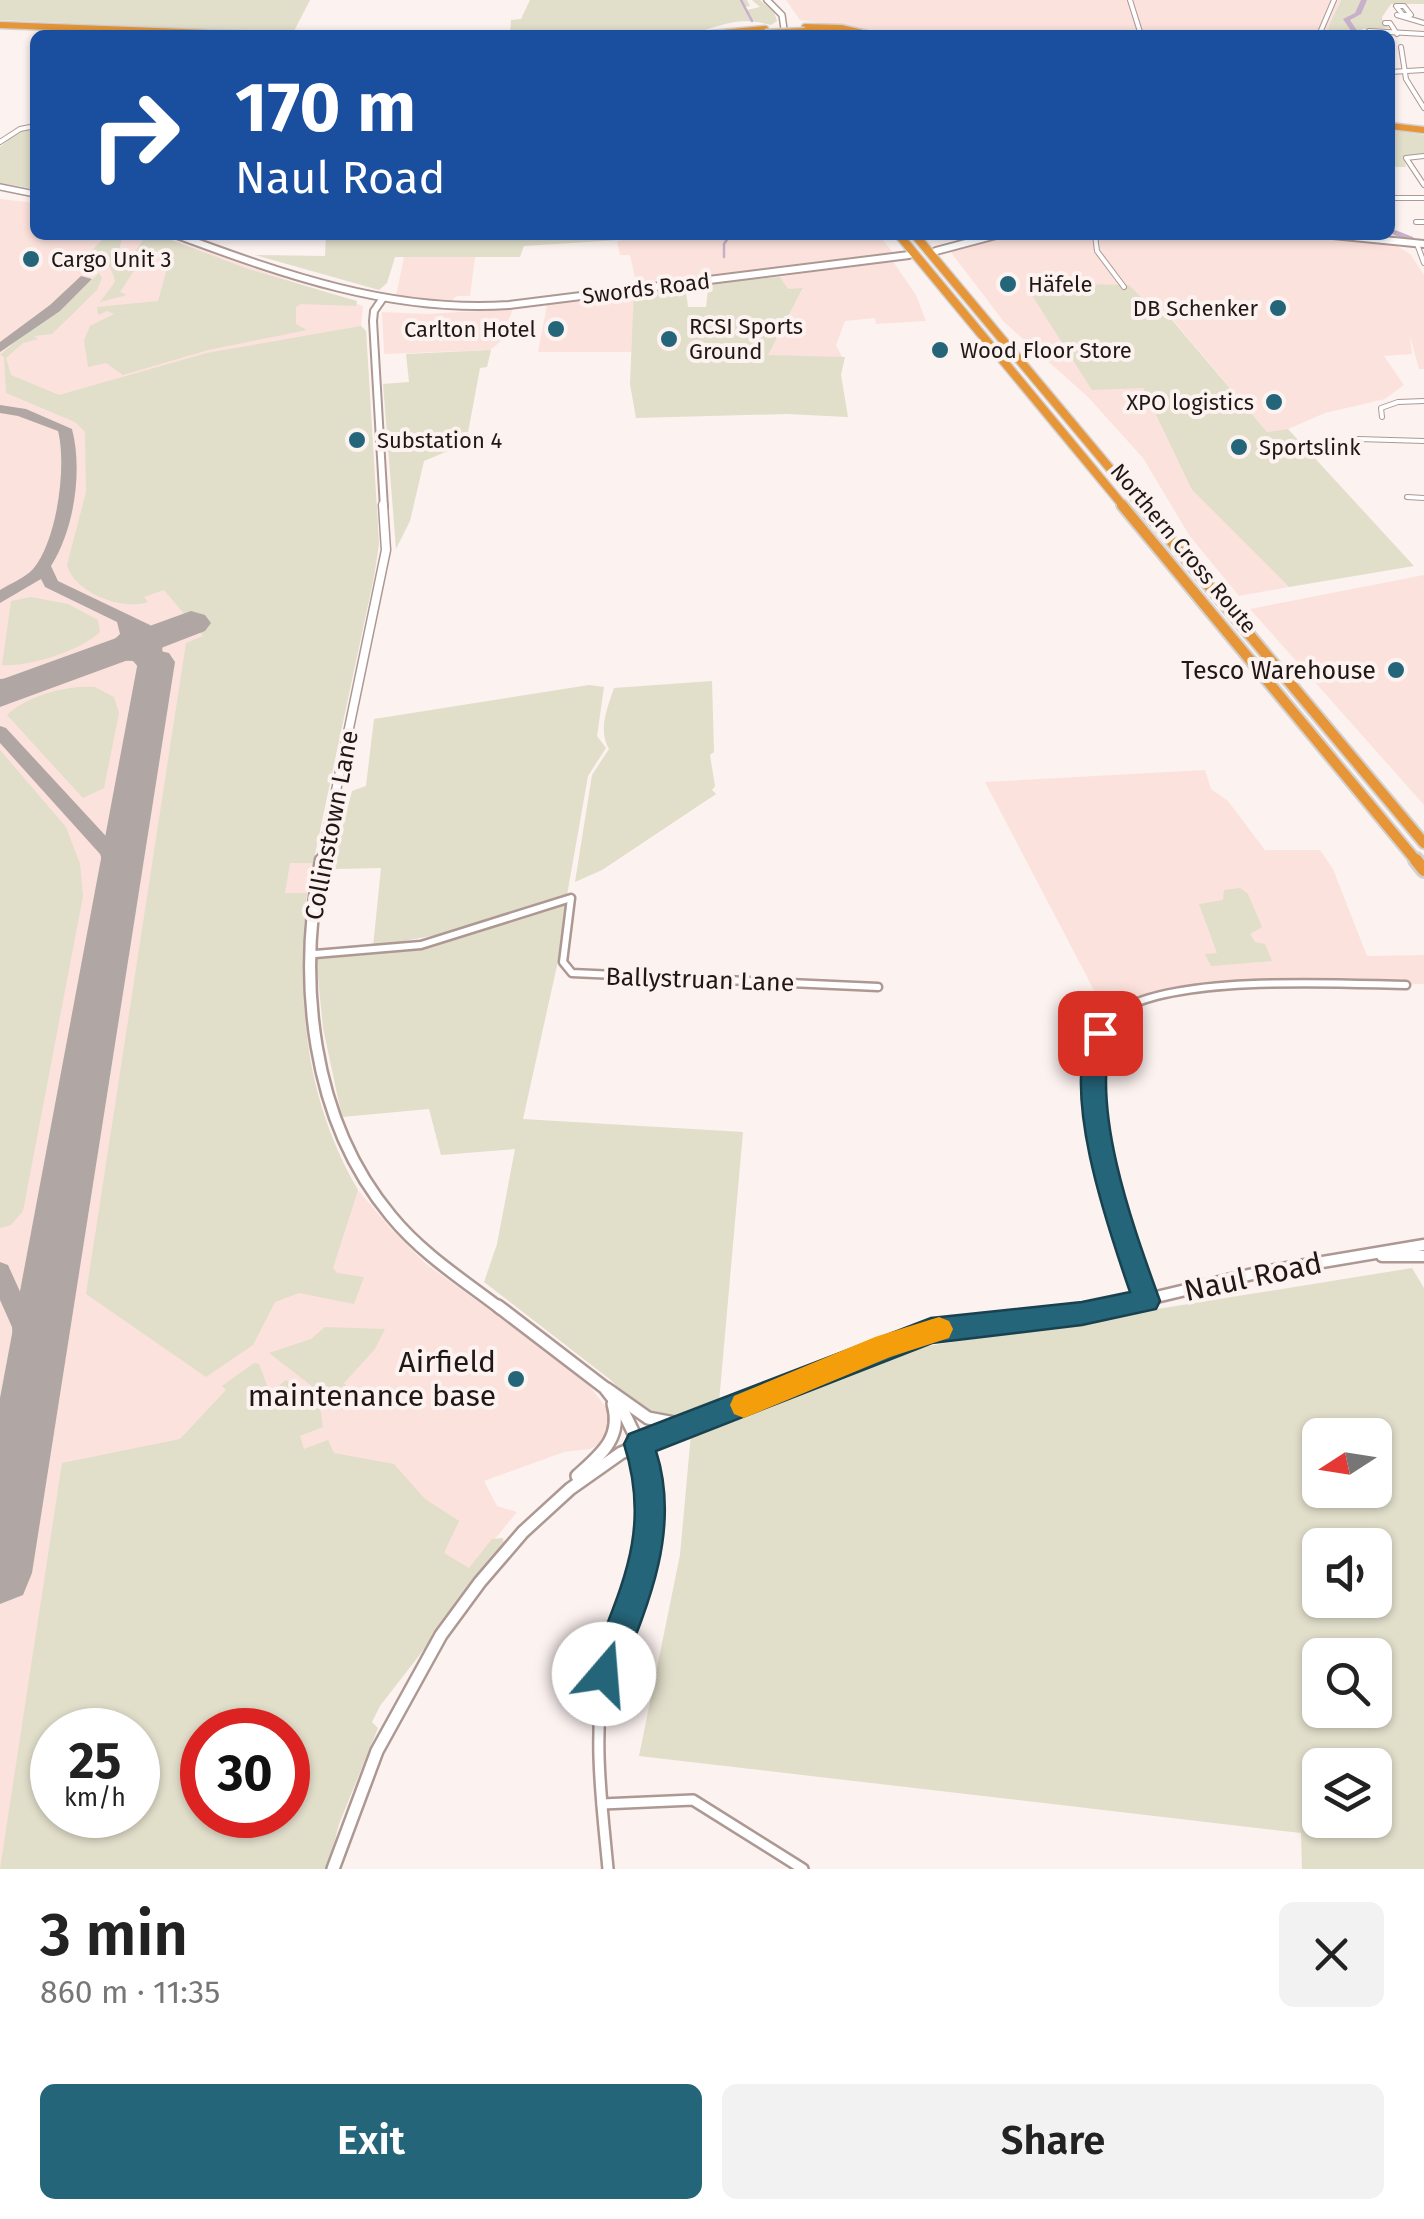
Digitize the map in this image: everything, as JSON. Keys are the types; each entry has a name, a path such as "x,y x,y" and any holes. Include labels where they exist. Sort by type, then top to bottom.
{"highway":[{"path":"0,28 127,30"},
{"path":"0,28 30,31"},
{"path":"805,29 811,30"},
{"path":"785,30 850,30"},
{"path":"1395,124 1422,128"},
{"name":"Northern Cross Route","path":"903,240 1424,870"},
{"name":"Northern Cross Route","path":"919,240 1424,841"},
{"path":"1331,759 1424,883"}],"main road":[{"path":"769,0 782,16 783,30"},
{"path":"769,0 788,19 791,30"},
{"path":"0,189 30,194"},
{"name":"Swords Road","path":"191,240 261,266 355,293 446,307 517,306 635,286 782,273 911,253"},
{"name":"Swords Road","path":"201,240 303,276 383,298"},
{"path":"936,250 976,240"},
{"path":"1381,240 1420,244"},
{"path":"355,293 373,314"},
{"name":"Collinstown Lane","path":"383,298 373,314 386,550 319,866 310,952 312,1004 322,1075 343,1140 371,1190 426,1252 605,1388 623,1411 639,1444"},
{"name":"Naul Road","path":"560,1496 587,1474 639,1444 931,1330 1082,1314 1257,1273 1424,1245"},
{"name":"Naul Road","path":"1351,1256 1424,1256"},
{"path":"605,1388 618,1394 642,1418 665,1425 689,1424"},
{"path":"332,1869 365,1778 415,1680 460,1612 516,1540 613,1442 616,1411 605,1388"}],"street":[{"path":"1130,0 1139,30"},
{"path":"1321,30 1332,0"},
{"path":"1400,15 1424,24"},
{"path":"1385,22 1394,30"},
{"path":"1395,31 1424,34"},
{"path":"1402,47 1399,61 1406,71 1409,90 1424,108"},
{"path":"1395,72 1424,70"},
{"path":"2,140 18,125"},
{"path":"2,140 12,127 30,126"},
{"path":"9,135 30,128"},
{"path":"1424,156 1406,158 1424,185"},
{"path":"1395,198 1424,198"},
{"path":"1416,222 1424,222"},
{"path":"1096,240 1097,251 1124,287"},
{"path":"1420,244 1424,263"},
{"path":"1382,417 1382,408 1389,404 1424,402"},
{"path":"1358,439 1424,441"},
{"path":"1408,497 1424,498"},
{"name":"Ballystruan Lane","path":"310,952 421,945 572,898 563,962 572,973 878,987"},
{"path":"1146,1301 1113,1206 1100,1134 1092,1062 1095,1044 1109,1018 1152,995 1196,989 1406,985"},
{"path":"608,1869 599,1716 604,1674 650,1547 652,1510 648,1473 639,1444"},
{"path":"602,1804 674,1798 698,1802 803,1869"}],"shaded area":[{"path":"0,0 310,0 295,30 0,20"},
{"path":"530,0 747,0 747,10 760,7 752,0 760,0 774,12 777,21 771,25 734,22 705,30 510,30 511,20 521,19"},
{"path":"786,0 1341,0 1329,30 866,30 800,20"},
{"path":"1341,0 1424,0 1424,4 1391,4 1382,17 1383,24 1390,28 1328,30"},
{"path":"30,129 30,188 0,183 0,147 20,130"},
{"path":"1395,131 1424,135 1424,155 1404,157 1406,167 1395,167"},
{"path":"0,199 30,202 30,240 172,240 363,306 361,326 366,331 379,544 307,893 301,954 310,1067 322,1117 336,1152 358,1190 391,1229 426,1264 583,1378 609,1411 608,1436 601,1443 484,1481 497,1506 517,1512 390,1667 337,1825 333,1869 0,1869"},
{"path":"102,240 122,240 118,253 135,252 143,240 171,240 248,269 357,301 356,306 301,304 296,307 296,324 307,330 208,350 123,375 106,363 88,367 84,340 90,326 114,314 107,311 98,315 97,307 158,301 170,258 166,250 143,257 120,292 127,295 100,302 115,282 114,277 106,263 88,254"},
{"path":"326,240 618,240 524,246 520,257 395,257 387,283 379,290 255,255 325,256"},
{"path":"883,240 894,254 767,272 636,282 630,255 620,255 617,241"},
{"path":"989,240 1351,240 1397,246 1410,254 1424,275 1424,369 1419,369 1410,336 1412,354 1384,356 1404,385 1385,399 1267,432 1162,307 1152,308 1129,286 1083,284 1029,290 1060,338 1143,388 1192,490 1289,587 1239,596 1189,535 1143,458 1088,397 1004,322 950,251"},
{"path":"404,257 475,257 470,296 457,296 451,301 396,296"},
{"path":"892,260 916,295 926,321 845,321 836,345 842,357 767,356 803,289 788,290 780,277"},
{"path":"99,273 102,278 97,290 52,334 34,336 38,339 23,343 6,358 11,375 59,395 207,353 361,326 366,331 379,544 313,863 290,863 285,893 307,893 303,970 308,1046 326,1119 358,1190 333,1268 337,1273 364,1277 354,1304 299,1293 275,1302 253,1345 206,1377 86,1294 186,643 203,636 164,590 144,597 148,602 113,602 89,591 71,575 67,565 86,492 85,432 75,422 6,393 4,357 0,355 29,330 60,311"},
{"name":"RCSI Sports Ground","path":"780,277 788,289 803,288 768,355 845,357 841,375 848,417 787,414 636,418 630,384 634,289 685,284 688,307 706,307 709,282"},
{"name":"Sportslink","path":"1129,285 1152,308 1161,307 1267,432 1288,429 1414,566 1289,587 1192,490 1143,388 1092,390 1028,289"},
{"path":"634,289 634,352 538,352 547,305"},
{"path":"513,309 500,342 490,350 384,354 382,312 426,314"},
{"path":"491,350 487,367 480,368 467,438 460,446 424,461 410,521 396,549 383,384 409,382 406,354"},
{"path":"1424,575 1424,805 1250,609"},
{"path":"31,597 68,604 98,620 100,632 54,656 2,665 11,601"},
{"path":"712,681 714,752 710,755 715,786 712,790 716,794 602,870 575,882 592,775 609,749 604,727 614,688"},
{"path":"589,685 604,687 597,736 606,748 588,776 567,895 462,930 373,947 381,868 335,869 352,791 366,786 374,719"},
{"path":"95,687 114,697 119,713 104,788 83,798 7,715 48,693"},
{"path":"0,750 66,827 80,864 83,896 23,1211 11,1225 0,1228"},
{"path":"1205,770 1211,789 1228,801 1265,850 1320,850 1333,869 1367,956 1424,955 1424,984 1196,989 1123,1007 1096,994 985,782"},
{"path":"1240,888 1248,894 1262,927 1250,934 1255,942 1265,944 1272,961 1211,966 1205,954 1217,953 1199,904 1223,900 1224,890"},
{"path":"559,904 570,907 523,1119 743,1132 719,1402 674,1418 645,1417 612,1381 484,1282 497,1244 515,1149 441,1155 429,1109 342,1117 323,1028 316,957 432,944"},
{"path":"1412,1268 1424,1288 1424,1869 1302,1869 1301,1833 639,1756 680,1555 691,1434 922,1347"},
{"path":"325,1327 385,1329 375,1349 344,1383 355,1396 343,1410 269,1353 311,1339"},
{"path":"254,1363 259,1364 270,1393 286,1380 320,1408 323,1427 300,1436 304,1449 328,1440 334,1453 394,1464 425,1499 459,1521 444,1553 469,1568 492,1539 503,1538 504,1546 380,1706 372,1722 378,1728 339,1824 327,1869 0,1869 62,1463 180,1439 226,1390 222,1386"}],"waterway":[{"path":"741,0 752,21"},
{"path":"1354,30 1346,19 1358,14 1364,0"},
{"path":"1395,232 1410,239"},
{"path":"724,257 727,240"}],"taxiway":[{"path":"0,348 55,308 86,279"},
{"path":"0,409 21,412 65,429 69,460 65,502 47,560 35,576 0,598"},
{"path":"43,567 51,584 123,619"},
{"path":"0,684 49,676 105,654 128,635 123,619"},
{"path":"123,619 144,629 154,642 155,662"},
{"path":"103,656 132,656 144,661 153,673"},
{"path":"0,732 109,852 116,872 115,892"},
{"path":"0,1272 24,1327 31,1389"},
{"path":"0,1495 22,1444"}],"runway":[{"path":"0,694 191,623"},
{"path":"0,1573 155,662"}],"slow traffic":[{"path":"744,1405 885,1346 939,1329"}],"place":[{"name":"Cargo Unit 3","path":"31,259"},
{"name":"Häfele","path":"1008,284"},
{"name":"DB Schenker","path":"1278,308"},
{"name":"Carlton Hotel","path":"556,329"},
{"name":"RCSI Sports Ground","path":"669,339"},
{"name":"Wood Floor Store","path":"940,350"},
{"name":"XPO logistics","path":"1274,402"},
{"name":"Substation 4","path":"357,440"},
{"name":"Sportslink","path":"1239,447"},
{"name":"Tesco Warehouse","path":"1396,670"},
{"name":"Airfield maintenance base","path":"516,1379"}],"route":[{"path":"604,1674 650,1547 652,1510 648,1473 639,1444 931,1330 1082,1314 1146,1301 1113,1206 1104,1158 1092,1062 1100,1033"}]}
